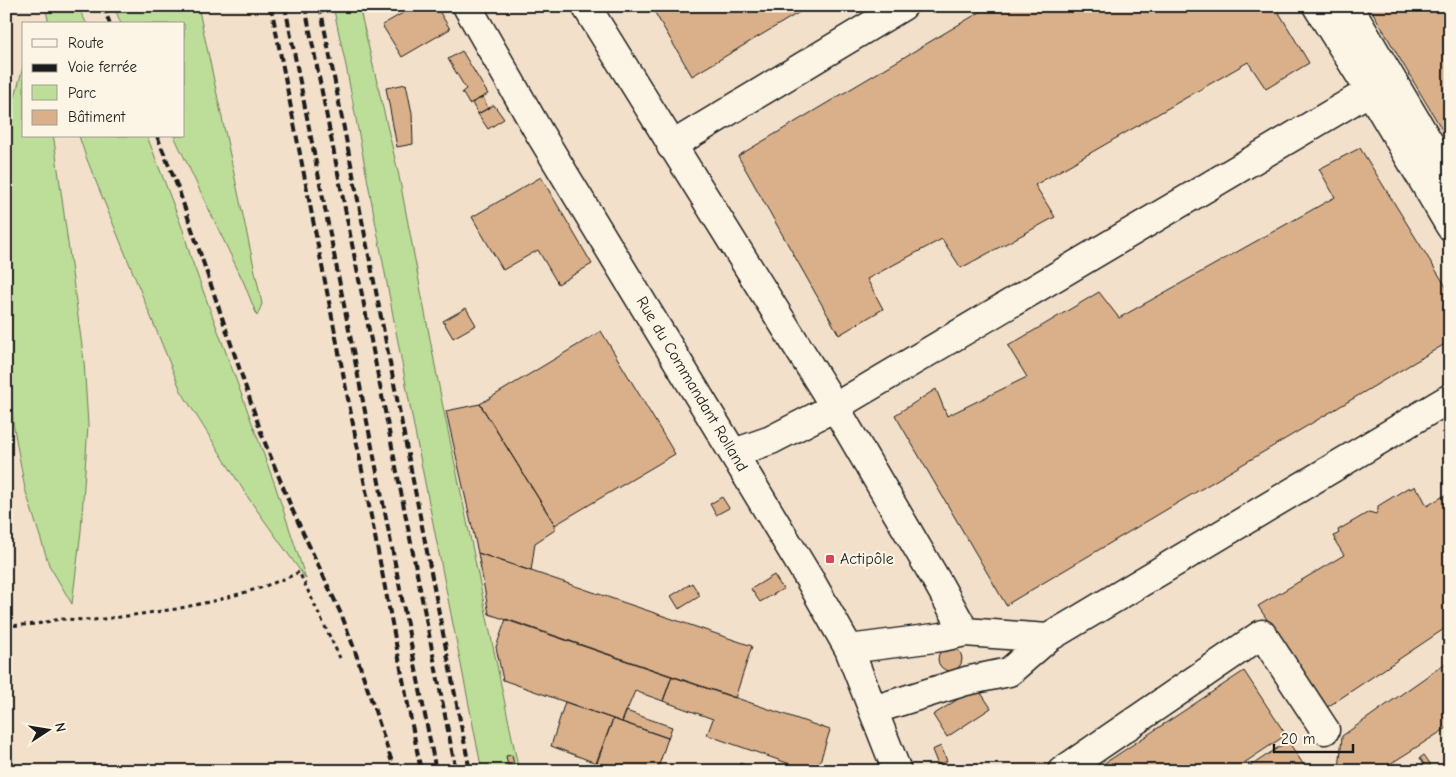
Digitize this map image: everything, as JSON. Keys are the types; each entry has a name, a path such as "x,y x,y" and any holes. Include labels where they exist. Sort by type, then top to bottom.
{"street":[{"name":"Rue du Commandant Rolland","path":"467,6 546,142 810,580 849,649 897,771"},
{"path":"586,6 835,407 965,632"},
{"path":"672,146 903,6"},
{"path":"1318,6 1450,226"},
{"path":"1348,6 1450,178"},
{"path":"734,453 771,440 835,407 1370,91"},
{"path":"873,710 966,681 1009,672 1048,638 1450,398"},
{"path":"849,649 942,637 965,632 1048,638"},
{"path":"1062,771 1262,634 1325,730"}],"path":[{"path":"6,626 37,624 60,619 94,620 176,609 253,590 299,572 340,658"}],"shaded area":[{"path":"6,6 1450,6 1450,762 1436,771 6,771"}],"green space":[{"path":"45,6 77,6 86,22 49,22"},
{"path":"114,6 198,6 262,304 257,316 244,283 175,138 185,138 185,22 120,22"},
{"path":"333,6 359,6 399,176 442,402 519,771 482,771"},
{"path":"22,71 22,138 54,138 54,140 84,361 88,425 81,531 72,604 49,565 25,489 13,423 7,313 6,131"},
{"path":"80,138 148,138 275,485 306,579 249,499 181,391"}],"building":[{"path":"415,6 436,6 450,29 402,57 382,25"},
{"path":"651,6 810,6 692,76"},
{"path":"990,6 1275,6 1309,63 1266,89 1248,62 1035,185 1055,217 961,268 942,239 867,279 883,309 839,335 738,156"},
{"path":"1369,6 1450,6 1450,143 1400,59"},
{"path":"462,51 488,94 469,104 462,92 466,89 448,59"},
{"path":"406,84 412,113 413,144 397,147 386,88"},
{"path":"483,97 488,108 478,114 472,103"},
{"path":"494,105 504,119 488,129 478,114"},
{"path":"1360,148 1450,293 1450,341 1006,605 895,415 936,389 947,416 1027,377 1008,346 1099,292 1119,318 1335,197 1319,169"},
{"path":"541,177 592,264 558,284 538,250 503,270 472,217"},
{"path":"466,308 476,325 453,338 443,321"},
{"path":"601,331 675,454 555,525 480,404"},
{"path":"480,404 555,525 555,530 535,543 531,571 478,553 446,411"},
{"path":"1415,486 1427,506 1450,492 1450,625 1326,708 1258,606 1344,555 1335,541 1334,536 1339,533 1338,530 1369,512 1376,514 1378,506 1409,487 1410,489"},
{"path":"722,497 729,508 716,515 710,504"},
{"path":"478,553 752,646 735,698 489,614"},
{"path":"774,575 783,589 760,602 751,589"},
{"path":"692,583 700,596 679,609 671,596"},
{"path":"506,619 672,676 663,701 635,691 622,722 503,680 496,647"},
{"path":"950,647 955,648 961,654 961,664 955,670 950,671 945,670 939,664 938,659 939,654 945,648"},
{"path":"1450,660 1450,726 1379,771 1339,771 1342,736"},
{"path":"1244,671 1286,735 1232,771 1093,771"},
{"path":"672,676 830,730 817,771 810,771 707,735 713,719 663,701"},
{"path":"977,687 991,708 947,737 933,715"},
{"path":"565,702 613,719 596,763 551,746"},
{"path":"626,711 672,727 668,738 622,722"},
{"path":"613,719 668,738 657,771 594,771"},
{"path":"1288,741 1305,767 1299,771 1243,771"},
{"path":"941,746 947,761 938,765 932,750"},
{"path":"512,755 514,765 508,766 506,756"},
{"path":"1424,755 1431,765 1426,767 1420,758"},
{"path":"1450,761 1450,771 1436,771"},
{"path":"740,763 762,771 737,771"}],"railway":[{"path":"103,6 109,22"},
{"path":"271,6 421,771"},
{"path":"285,6 436,771"},
{"path":"305,6 456,771"},
{"path":"320,6 470,771"},
{"path":"158,138 178,188 263,438 292,509 342,616 395,771"}],"place":[{"name":"Actipôle","path":"830,559"}]}
